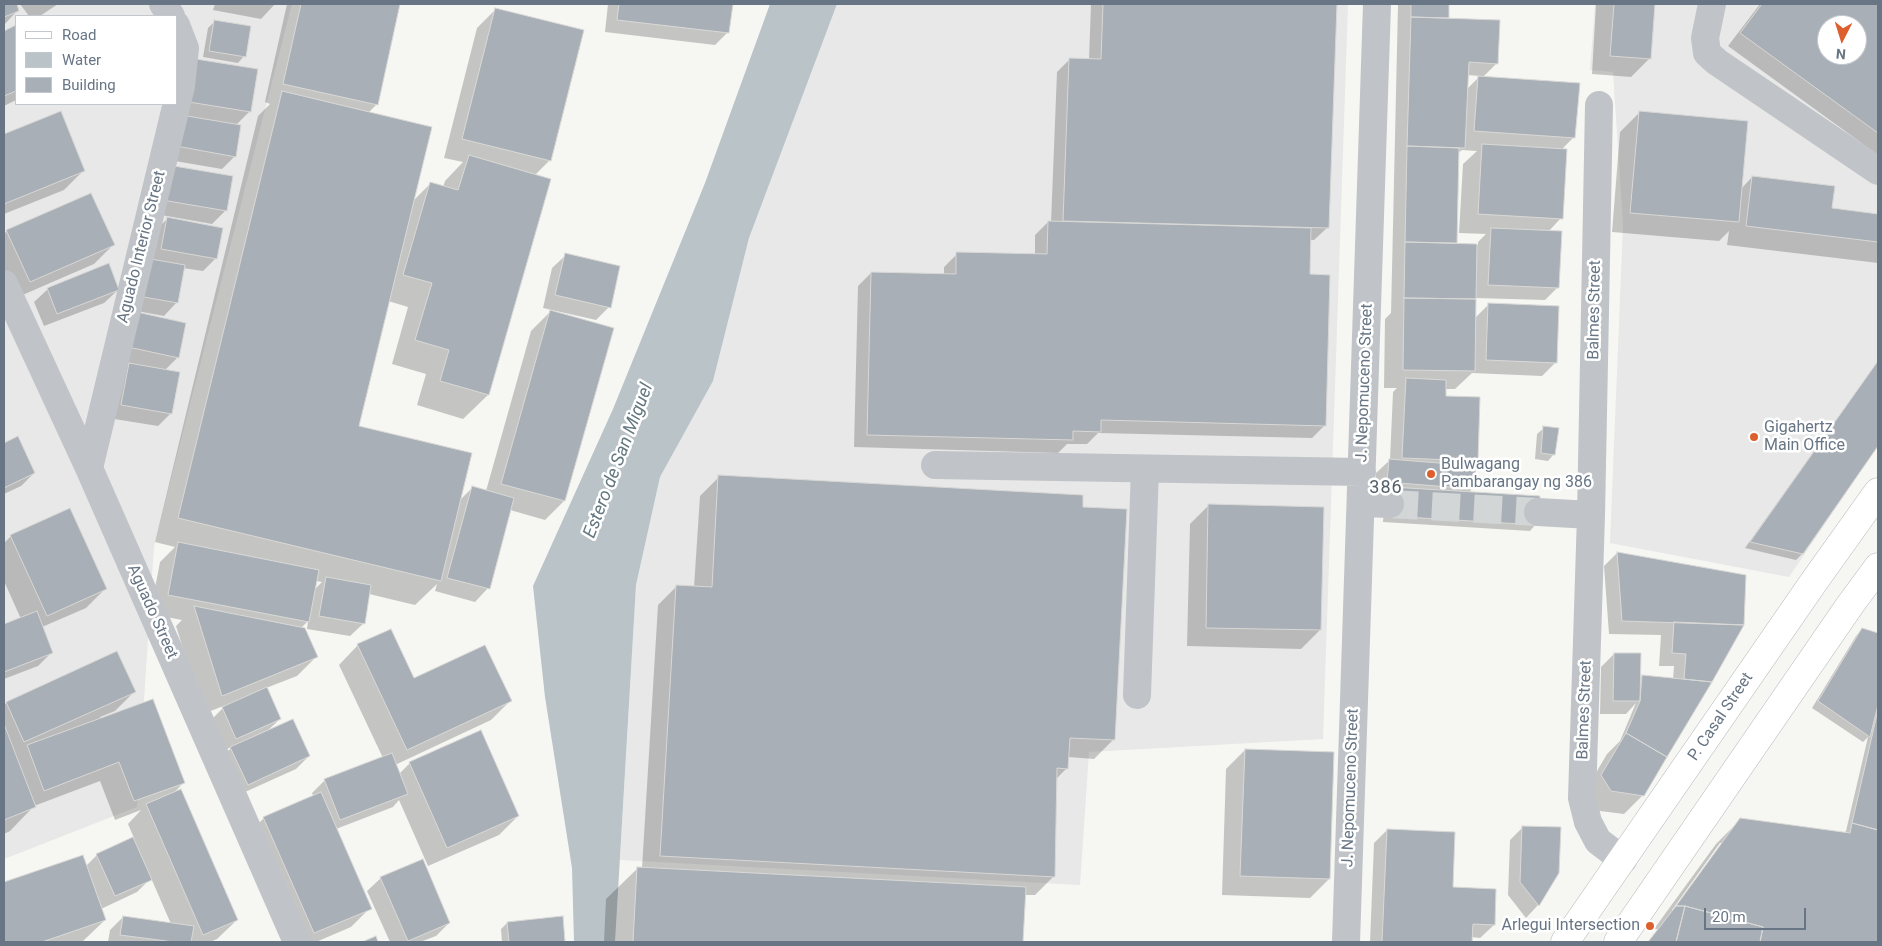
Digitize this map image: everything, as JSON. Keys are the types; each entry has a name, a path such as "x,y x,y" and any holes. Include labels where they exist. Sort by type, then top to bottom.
{"main road":[{"name":"P. Casal Street","path":"1565,942 1878,492"},
{"path":"1618,942 1878,567"},
{"path":"1813,583 1850,605"}],"street":[{"path":"163,4 169,15"},
{"name":"J. Nepomuceno Street","path":"1346,942 1377,4"},
{"path":"1712,4 1705,38 1707,53 1717,62 1878,170"},
{"name":"Aguado Interior Street","path":"178,31 185,48 178,98"},
{"name":"Aguado Interior Street","path":"89,468 176,105"},
{"name":"Balmes Street","path":"1599,105 1591,515 1582,798 1588,822 1598,841 1623,860"},
{"name":"Aguado Street","path":"4,284 89,468 297,942"},
{"path":"935,465 1362,472"},
{"path":"1137,696 1145,469"},
{"path":"1362,502 1390,504"},
{"path":"1538,512 1591,515"}],"shaded area":[{"path":"4,4 292,4 154,546 137,807 4,859"},
{"path":"837,4 1348,4 1323,739 1089,752 1080,885 620,860 636,585 660,477 713,381 749,238"},
{"path":"1595,4 1878,4 1878,446 1789,577 1610,543 1623,225 1613,72 1590,70"}],"water":[{"name":"Estero de San Miguel","path":"770,4 837,4 749,238 713,381 660,477 636,585 615,942 574,942 572,868 545,697 533,586 613,409 705,183"}],"building":[{"path":"4,4 17,4 19,11 4,17"},
{"path":"301,4 400,4 378,105 283,84"},
{"path":"619,4 733,4 729,33 617,20"},
{"path":"1103,4 1337,4 1329,228 1063,221 1069,58 1101,59"},
{"path":"1411,4 1449,4 1449,18 1411,17"},
{"path":"1614,4 1655,4 1651,59 1610,56"},
{"path":"1762,4 1878,4 1878,133 1740,33"},
{"path":"495,8 584,30 551,161 462,139"},
{"path":"1411,17 1500,20 1498,64 1469,62 1465,148 1407,146"},
{"path":"214,20 251,26 246,57 209,51"},
{"path":"15,26 15,91 4,96 4,31"},
{"path":"196,59 258,69 251,112 189,102"},
{"path":"1478,76 1580,83 1575,138 1474,131"},
{"path":"282,91 432,127 359,426 472,453 441,581 178,518"},
{"path":"61,111 85,171 4,204 4,134"},
{"path":"1639,111 1748,121 1739,222 1630,213"},
{"path":"181,115 241,125 236,157 176,146"},
{"path":"1482,144 1567,149 1563,219 1478,214"},
{"path":"1407,146 1459,148 1457,243 1405,242"},
{"path":"469,155 551,179 489,395 440,381 449,350 415,340 432,283 403,275 430,182 458,190"},
{"path":"168,165 233,176 227,211 162,200"},
{"path":"1752,176 1835,186 1832,208 1878,214 1878,242 1746,226"},
{"path":"91,193 115,245 30,282 6,230"},
{"path":"167,217 223,228 217,259 161,249"},
{"path":"1048,221 1311,228 1310,274 1330,275 1326,426 1101,420 1101,432 1073,431 1073,440 867,435 871,272 956,274 956,252 1047,254"},
{"path":"1491,228 1562,231 1559,288 1488,285"},
{"path":"1405,242 1477,244 1476,299 1404,298"},
{"path":"565,253 620,266 611,308 555,295"},
{"path":"145,258 185,265 178,303 138,296"},
{"path":"109,263 119,290 57,314 47,288"},
{"path":"1404,298 1476,299 1475,371 1403,370"},
{"path":"1488,303 1559,306 1557,363 1486,360"},
{"path":"550,310 614,328 565,501 501,484"},
{"path":"137,312 186,323 179,358 128,347"},
{"path":"1878,361 1878,446 1803,554 1750,542"},
{"path":"129,363 180,372 172,414 121,405"},
{"path":"1406,378 1446,380 1446,396 1480,397 1478,461 1402,458"},
{"path":"1543,426 1559,428 1555,455 1541,453"},
{"path":"18,436 35,473 4,488 4,443"},
{"name":"Bulwagang Pambarangay ng 386","path":"1389,459 1476,466 1474,489 1387,482"},
{"path":"718,475 1083,495 1083,507 1127,509 1115,740 1070,738 1068,769 1057,768 1055,877 660,856 676,585 712,587"},
{"path":"472,486 514,498 490,589 447,578"},
{"path":"1391,487 1540,496 1538,525 1389,516"},
{"path":"1208,504 1324,507 1321,630 1206,628"},
{"path":"70,508 107,589 47,616 10,535"},
{"path":"178,542 319,570 309,622 168,595"},
{"path":"1617,552 1746,575 1744,625 1622,621"},
{"path":"326,577 371,585 365,624 319,616"},
{"path":"194,606 305,628 318,657 222,696"},
{"path":"37,611 53,653 4,672 4,624"},
{"path":"1674,622 1744,625 1712,682 1684,679 1686,654 1672,653"},
{"path":"1862,628 1878,633 1878,705 1870,737 1818,701"},
{"path":"391,629 414,678 485,645 512,701 407,750 357,644"},
{"path":"117,651 136,692 24,742 6,702"},
{"path":"1614,653 1641,653 1640,701 1613,701"},
{"path":"1642,675 1712,682 1667,757 1626,733 1640,701"},
{"path":"267,687 281,719 236,739 222,707"},
{"path":"153,699 185,783 134,801 119,762 44,791 27,745"},
{"path":"1878,710 1878,830 1852,823"},
{"path":"293,719 310,756 248,785 230,747"},
{"path":"4,724 36,807 4,820"},
{"path":"481,730 519,816 447,848 409,762"},
{"path":"1626,733 1667,757 1644,796 1611,791 1601,775"},
{"path":"1245,749 1334,752 1330,879 1240,876"},
{"path":"392,753 408,794 340,820 324,779"},
{"path":"181,789 238,920 203,935 146,804"},
{"path":"321,792 372,909 314,933 263,817"},
{"path":"1740,818 1850,833 1852,823 1878,830 1878,942 1760,942 1763,927 1685,906 1676,906"},
{"path":"1522,826 1561,827 1559,873 1539,906 1520,882"},
{"path":"1387,829 1455,832 1453,887 1496,889 1495,925 1473,924 1472,942 1382,942"},
{"path":"133,837 152,880 115,896 96,854"},
{"path":"83,855 106,920 42,942 4,942 4,882"},
{"path":"423,859 450,923 408,941 380,877"},
{"path":"637,867 1026,887 1023,942 633,942"},
{"path":"1676,906 1685,906 1676,942 1648,942"},
{"path":"1685,906 1763,927 1760,942 1676,942"},
{"path":"123,916 194,926 191,942 174,942 120,935"},
{"path":"563,916 565,942 509,942 507,922"},
{"path":"376,936 378,942 362,942"}],"tunnel":[{"path":"1390,504 1538,512"}],"place":[{"name":"Gigahertz Main Office","path":"1754,437"},
{"name":"Bulwagang Pambarangay ng 386","path":"1431,474"},
{"name":"Arlegui Intersection","path":"1650,926"}],"district":[{"name":"386","path":"1386,488"}]}
